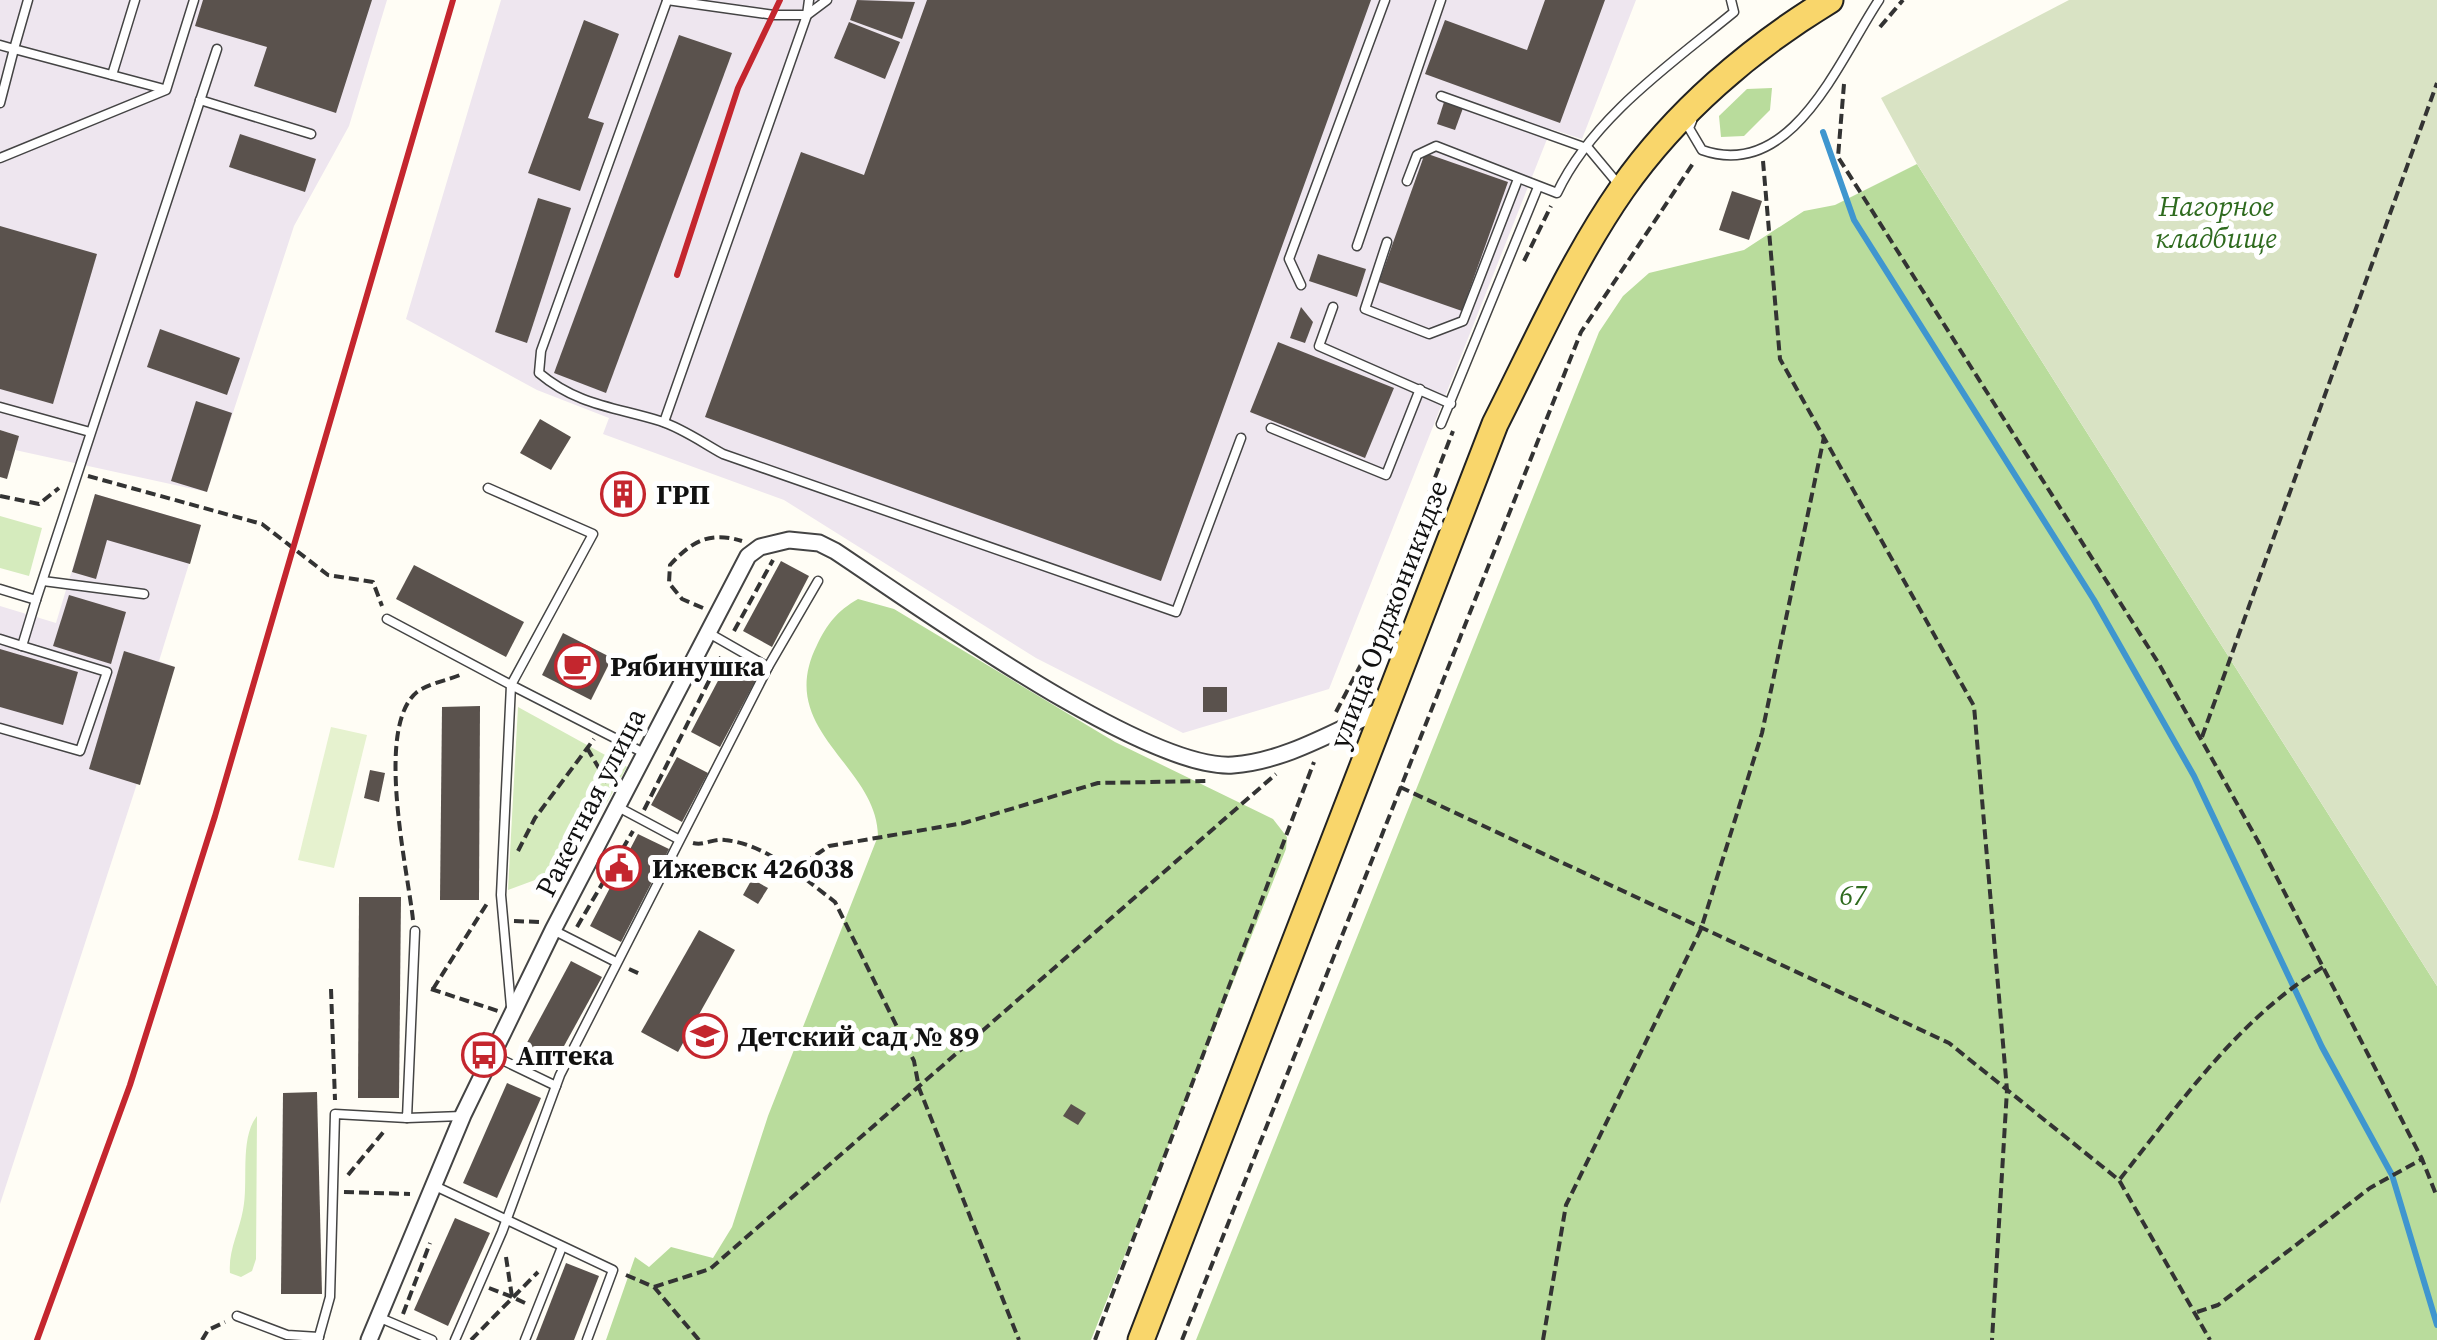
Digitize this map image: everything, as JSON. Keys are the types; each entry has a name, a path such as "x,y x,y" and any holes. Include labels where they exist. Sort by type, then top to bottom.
{"main road":[{"name":"улица Орджоникидзе","path":"1141,1340 1494,424 1623,188 1698,102 1771,36 1830,0"}],"street":[{"path":"760,547 789,540 819,543 1025,676 1188,758 1230,766 1278,758 1382,710"},
{"name":"Ракетная улица","path":"370,1340 464,1116 553,930 706,632 748,556 760,547"}],"lane":[{"path":"0,102 28,0"},
{"path":"112,75 134,0"},
{"path":"166,90 194,0"},
{"path":"827,0 807,15 774,15 667,0 541,351 539,373 560,391 594,407 664,422 723,454 1176,612 1241,438"},
{"path":"664,422 810,0"},
{"path":"1301,285 1289,259 1384,0"},
{"path":"1357,246 1441,0"},
{"path":"1407,181 1418,155 1436,146 1558,193 1619,107 1734,12 1731,0"},
{"path":"1698,102 1689,128 1702,150 1727,159 1762,152 1795,124 1828,86 1879,0"},
{"path":"0,45 166,90"},
{"path":"22,646 217,49"},
{"path":"0,158 166,90"},
{"path":"1442,96 1588,148 1623,188"},
{"path":"200,100 312,134"},
{"path":"1387,242 1365,309 1429,334 1463,321 1518,179"},
{"path":"1441,424 1538,187"},
{"path":"1333,307 1319,346 1451,404"},
{"path":"1271,428 1386,476 1420,389"},
{"path":"0,407 90,432"},
{"path":"488,488 593,534 511,685 502,881 512,1016"},
{"path":"43,580 144,594"},
{"path":"454,1340 502,1232 556,1086 678,839 818,581"},
{"path":"0,590 36,600"},
{"path":"387,619 642,752"},
{"path":"706,632 768,667"},
{"path":"0,639 106,672 80,751 0,728"},
{"path":"618,806 678,839"},
{"path":"407,1118 414,930"},
{"path":"553,930 616,962"},
{"path":"494,1056 556,1086"},
{"path":"237,1316 286,1335 319,1339 330,1298 335,1114 464,1116"},
{"path":"433,1190 613,1270 587,1340"},
{"path":"525,1340 562,1247"},
{"path":"378,1317 432,1340"}],"path":[{"path":"1845,68 1838,157 2148,647 2322,967 2422,1158 2437,1197"},
{"path":"2201,740 2437,83"},
{"path":"1182,1340 1582,332 1702,150"},
{"path":"1762,152 1780,359 1974,706 2007,1090 1992,1340"},
{"path":"1094,1340 1327,734 1367,653 1453,431"},
{"path":"1543,1340 1566,1205 1701,929 1762,733 1824,437"},
{"path":"0,496 39,504 77,474 262,524 328,575 373,582 387,619"},
{"path":"716,614 682,599 669,583 670,565 692,541 723,535 760,547"},
{"path":"414,930 396,803 397,749 404,714 416,692 479,668"},
{"path":"570,938 640,819 709,681"},
{"path":"432,989 502,881 534,818 600,731"},
{"path":"587,748 607,777 618,806"},
{"path":"654,1286 710,1269 1280,771"},
{"path":"794,870 829,846 964,823 1098,784 1208,780"},
{"path":"1400,787 1949,1043 2119,1180 2210,1340"},
{"path":"702,846 720,838 756,847 835,902 914,1061 919,1088 1019,1340"},
{"path":"2119,1180 2231,1040 2280,993 2322,967"},
{"path":"412,982 512,1016"},
{"path":"331,989 335,1114"},
{"path":"335,1192 396,1117"},
{"path":"2197,1312 2218,1306 2370,1188 2422,1158"},
{"path":"335,1192 433,1190"},
{"path":"502,1232 512,1297"},
{"path":"398,1325 430,1242"},
{"path":"471,1340 562,1247"},
{"path":"613,1270 654,1286 700,1340"},
{"path":"479,1284 537,1309"},
{"path":"202,1340 208,1330 237,1316"}],"shaded area":[{"path":"0,0 387,0 349,126 294,226 207,492 15,450 19,436 0,430"},
{"path":"501,0 1636,0 1582,139 1551,129 1329,689 1183,733 1036,658 784,500 603,434 609,418 537,390 406,319"},
{"path":"95,494 201,525 159,661 175,667 0,1204 0,606 56,623"}],"green space":[{"name":"Нагорное кладбище","path":"2069,0 2437,0 2437,986 1917,164 1881,98"},
{"path":"1772,88 1770,110 1744,136 1721,137 1719,116 1747,89"},
{"name":"67","path":"1917,164 2437,986 2437,1340 1196,1340 1599,332 1623,296 1649,273 1744,250 1804,211 1835,205"},
{"path":"0,516 42,528 29,576 0,568"},
{"path":"858,599 894,609 1115,742 1273,819 1287,837 1286,849 1091,1340 606,1340 635,1257 649,1267 671,1247 713,1258 732,1227 768,1116 878,836 873,811 862,788 817,724 808,701 807,675 817,645 833,619"},
{"path":"518,707 627,767 570,867 508,890"},
{"path":"331,727 367,735 334,868 298,860"},
{"path":"257,1116 256,1259 252,1271 241,1277 230,1273 230,1265 245,1199 248,1137"}],"building":[{"path":"203,0 372,0 336,113 254,86 267,47 195,26"},
{"path":"857,0 915,2 902,39 850,20"},
{"path":"927,0 1371,0 1161,581 705,417 801,152 864,175"},
{"path":"1545,0 1605,0 1560,123 1425,74 1445,20 1527,50"},
{"path":"584,20 619,34 588,118 604,123 580,191 528,173"},
{"path":"849,22 900,42 885,79 834,58"},
{"path":"679,35 732,53 606,393 554,373"},
{"path":"1444,102 1463,108 1455,130 1437,124"},
{"path":"240,134 316,159 305,192 229,167"},
{"path":"1425,153 1508,182 1462,311 1379,282"},
{"path":"1732,191 1762,201 1749,240 1719,230"},
{"path":"538,198 571,208 527,343 495,332"},
{"path":"0,226 97,254 53,404 0,389"},
{"path":"1318,254 1366,269 1357,297 1309,281"},
{"path":"1301,307 1313,322 1305,343 1290,338"},
{"path":"160,329 240,358 227,395 147,367"},
{"path":"1278,342 1394,388 1365,458 1250,412"},
{"path":"196,401 232,413 207,492 171,481"},
{"path":"540,419 571,437 551,470 520,453"},
{"path":"0,430 19,436 7,479 0,477"},
{"name":"ГРП","path":"616,482 635,492 628,505 610,496"},
{"path":"95,494 201,525 190,564 107,540 96,579 72,572"},
{"path":"781,561 809,576 772,647 743,631"},
{"path":"414,565 524,622 506,657 396,599"},
{"path":"69,595 126,612 111,664 53,646"},
{"name":"Рябинушка","path":"563,633 612,658 591,700 542,675"},
{"path":"0,649 78,672 63,725 0,707"},
{"path":"124,651 175,667 140,785 89,769"},
{"path":"730,658 759,674 720,747 691,732"},
{"path":"1203,687 1227,687 1227,712 1203,712"},
{"path":"480,706 479,900 440,900 442,707"},
{"path":"677,757 708,773 682,822 651,805"},
{"path":"370,770 385,773 379,802 364,798"},
{"path":"638,834 669,849 621,942 590,926"},
{"path":"752,879 768,888 758,904 743,895"},
{"path":"359,897 401,897 399,1098 358,1098"},
{"path":"699,930 735,950 678,1052 641,1032"},
{"path":"571,961 602,977 553,1066 523,1050"},
{"path":"507,1083 541,1098 497,1198 463,1183"},
{"path":"317,1092 322,1294 281,1294 283,1093"},
{"path":"1071,1104 1086,1113 1078,1125 1063,1116"},
{"path":"455,1218 490,1233 448,1326 414,1310"},
{"path":"566,1263 599,1276 574,1340 536,1340"}],"waterway":[{"path":"1823,132 1854,220 2094,600 2194,776 2322,1047 2392,1175 2437,1325"}],"railway":[{"path":"37,1340 130,1085 215,816 453,0"},
{"path":"677,275 738,88 780,0"}],"place":[{"name":"ГРП","path":"623,494"},
{"name":"Рябинушка","path":"577,666"},
{"name":"Ижевск 426038","path":"619,868"},
{"name":"Детский сад № 89","path":"705,1036"},
{"name":"Аптека","path":"484,1055"}]}
